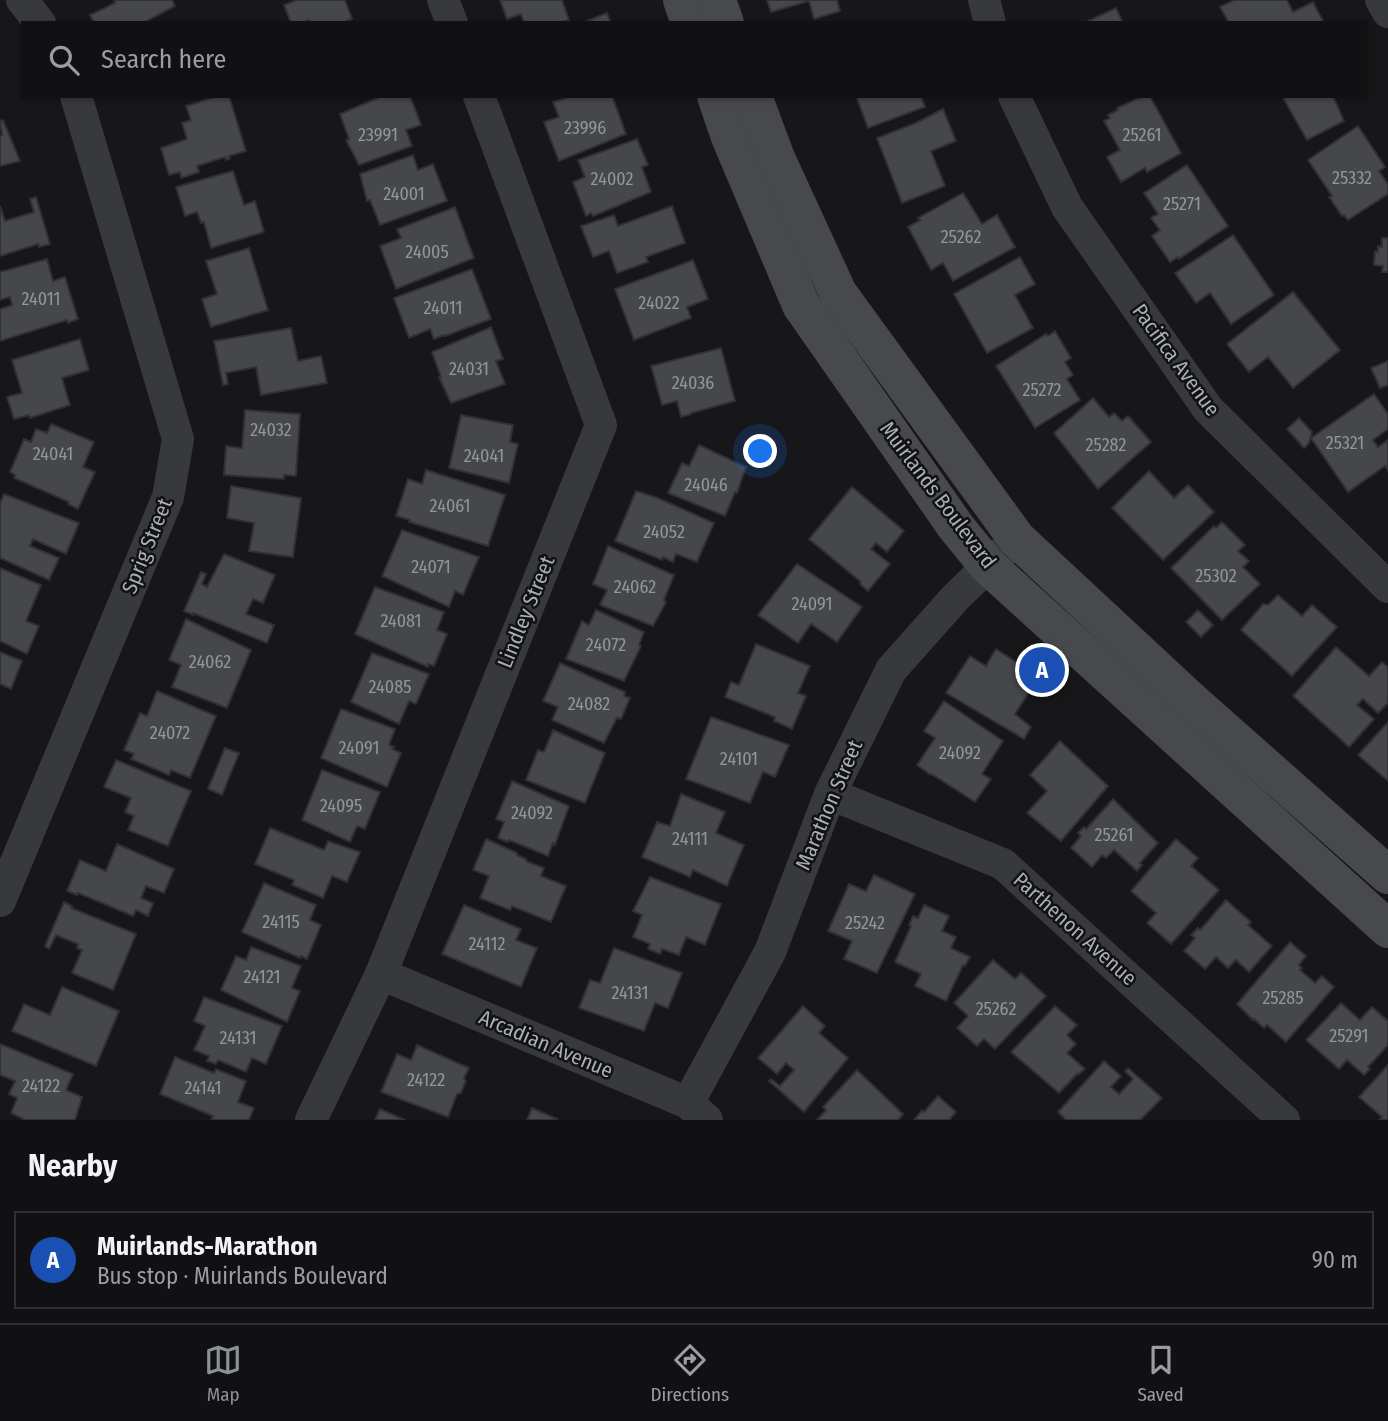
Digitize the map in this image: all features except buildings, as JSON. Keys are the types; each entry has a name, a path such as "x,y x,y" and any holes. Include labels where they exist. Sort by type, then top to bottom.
{"main road":[{"path":"682,0 689,21"},
{"path":"716,0 724,21"},
{"name":"Muirlands Boulevard","path":"717,98 730,137 801,305 956,527 987,565 1388,929"},
{"name":"Muirlands Boulevard","path":"754,98 776,158 838,293 1017,539 1188,698 1388,875"}],"street":[{"path":"22,0 38,21"},
{"path":"443,0 451,21"},
{"path":"984,0 989,21"},
{"path":"1381,0 1388,12"},
{"name":"Sprig Street","path":"0,901 168,497 178,439 77,98"},
{"name":"Lindley Street","path":"311,1120 381,974 601,425 480,98"},
{"name":"Pacifica Avenue","path":"1015,98 1067,207 1208,409 1388,587"},
{"name":"Marathon Street","path":"698,1111 770,953 830,794 891,670 956,597 1017,539"},
{"name":"Parthenon Avenue","path":"830,794 1003,864 1284,1120"},
{"name":"Arcadian Avenue","path":"381,974 698,1111"}],"place":[{"name":"Muirlands-Marathon","path":"1042,670"}]}
